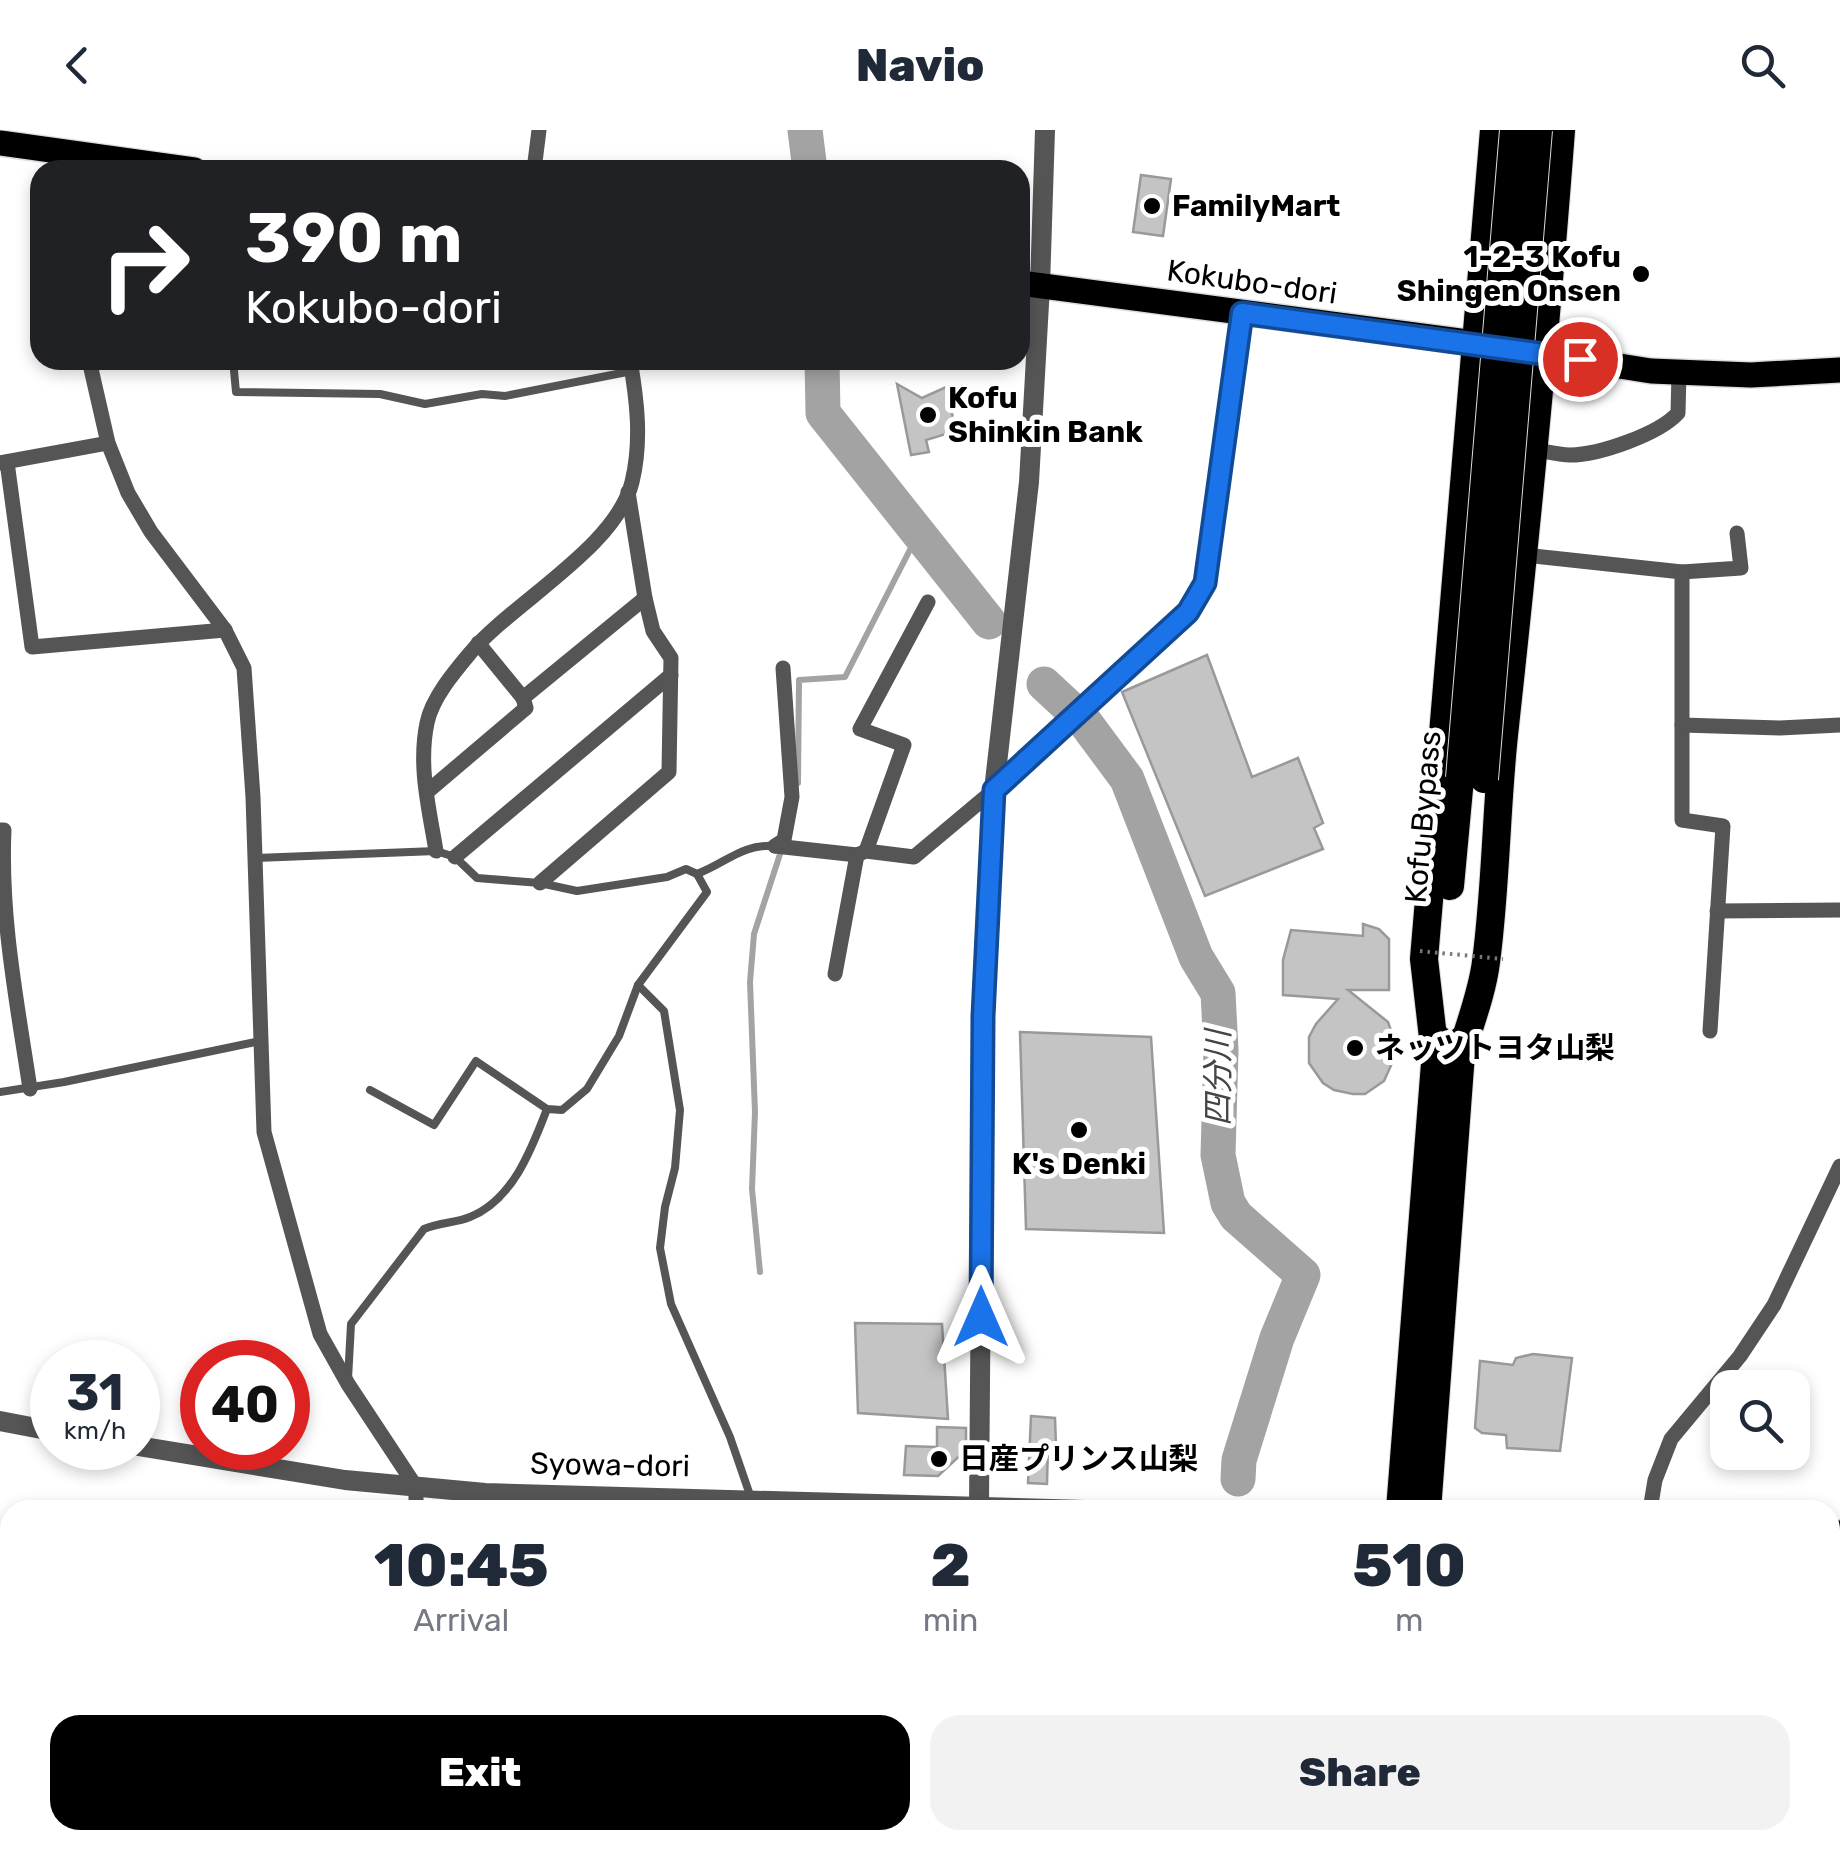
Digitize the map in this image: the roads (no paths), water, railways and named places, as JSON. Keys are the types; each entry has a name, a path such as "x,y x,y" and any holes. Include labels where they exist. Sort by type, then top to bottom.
{"highway":[{"path":"1448,1056 1424,959 1494,130"},
{"name":"Kofu Bypass","path":"1472,778 1514,130"},
{"name":"Kofu Bypass","path":"1401,1500 1538,130"},
{"path":"1448,1056 1486,966 1503,747 1544,354 1561,130"},
{"name":"Kofu Bypass","path":"1427,1500 1448,1056"}],"main road":[{"path":"0,142 127,160"},
{"name":"Kokubo-dori","path":"1030,285 1679,373 1751,375 1840,370"}],"street":[{"path":"536,160 540,130"},
{"path":"1030,285 1045,130"},
{"path":"775,846 914,857 994,790 1188,612 1205,583 1242,313"},
{"path":"91,370 108,443 128,493 151,532 225,630 244,668 256,858 264,1132 320,1334 348,1384 416,1486 416,1500"},
{"path":"436,852 422,762 428,718 455,670 478,644 597,539 615,518 632,484 639,422 632,370"},
{"path":"981,1500 983,1016 994,790 1028,482 1029,370"},
{"path":"1532,449 1570,455 1630,440 1668,425 1678,413 1679,373"},
{"path":"108,443 4,462 32,647 225,630"},
{"path":"540,883 669,772 671,658 653,631 628,492"},
{"path":"1524,554 1682,572 1741,568 1738,533"},
{"path":"1682,572 1682,820 1722,826 1710,1031"},
{"path":"523,698 645,598"},
{"path":"835,974 862,853 904,745 860,729 928,602"},
{"path":"427,792 526,708 523,698 478,644"},
{"path":"775,846 784,840 792,798 783,668"},
{"path":"455,856 671,675"},
{"path":"1682,726 1840,725"},
{"path":"0,830 4,830 2,878 30,1089"},
{"path":"1718,910 1840,910"},
{"path":"0,1016 19,1014"},
{"path":"1652,1500 1671,1439 1740,1356 1774,1306 1840,1166"},
{"path":"0,1421 30,1426"},
{"name":"Syowa-dori","path":"160,1450 345,1480 616,1500"},
{"name":"Syowa-dori","path":"719,1500 768,1500"}],"lane":[{"path":"234,370 236,392 380,394 425,404 482,394 506,396 614,370"},
{"path":"697,874 722,864 743,848 775,846"},
{"path":"256,858 436,852 455,856 477,878 589,891 668,877 686,869 697,874 707,892 638,985 619,1036 587,1089 562,1110 547,1109 476,1061 434,1125 370,1090"},
{"path":"638,985 664,1011 680,1110 676,1168 665,1207 660,1248 670,1304 722,1420 751,1498"},
{"path":"0,1092 260,1040"},
{"path":"348,1384 352,1324 424,1229 440,1222 470,1218 499,1198 530,1154 547,1109"}],"waterway":[{"name":"四分川","path":"805,130 809,160"},
{"name":"四分川","path":"822,370 823,413 989,622"},
{"path":"798,783 799,680 845,677 918,534"},
{"name":"四分川","path":"1044,684 1084,721 1127,779 1196,957 1218,993 1218,1155 1228,1203 1236,1216 1303,1275 1277,1338 1239,1460 1238,1479"},
{"path":"760,1272 752,1189 755,1112 750,982 754,934 782,848"}],"place":[{"name":"FamilyMart","path":"1152,206"},
{"name":"1-2-3 Kofu Shingen Onsen","path":"1641,274"},
{"name":"Kofu Shinkin Bank","path":"928,415"},
{"name":"ネッツトヨタ山梨","path":"1355,1048"},
{"name":"K's Denki","path":"1079,1130"},
{"name":"日産プリンス山梨","path":"939,1459"}]}
